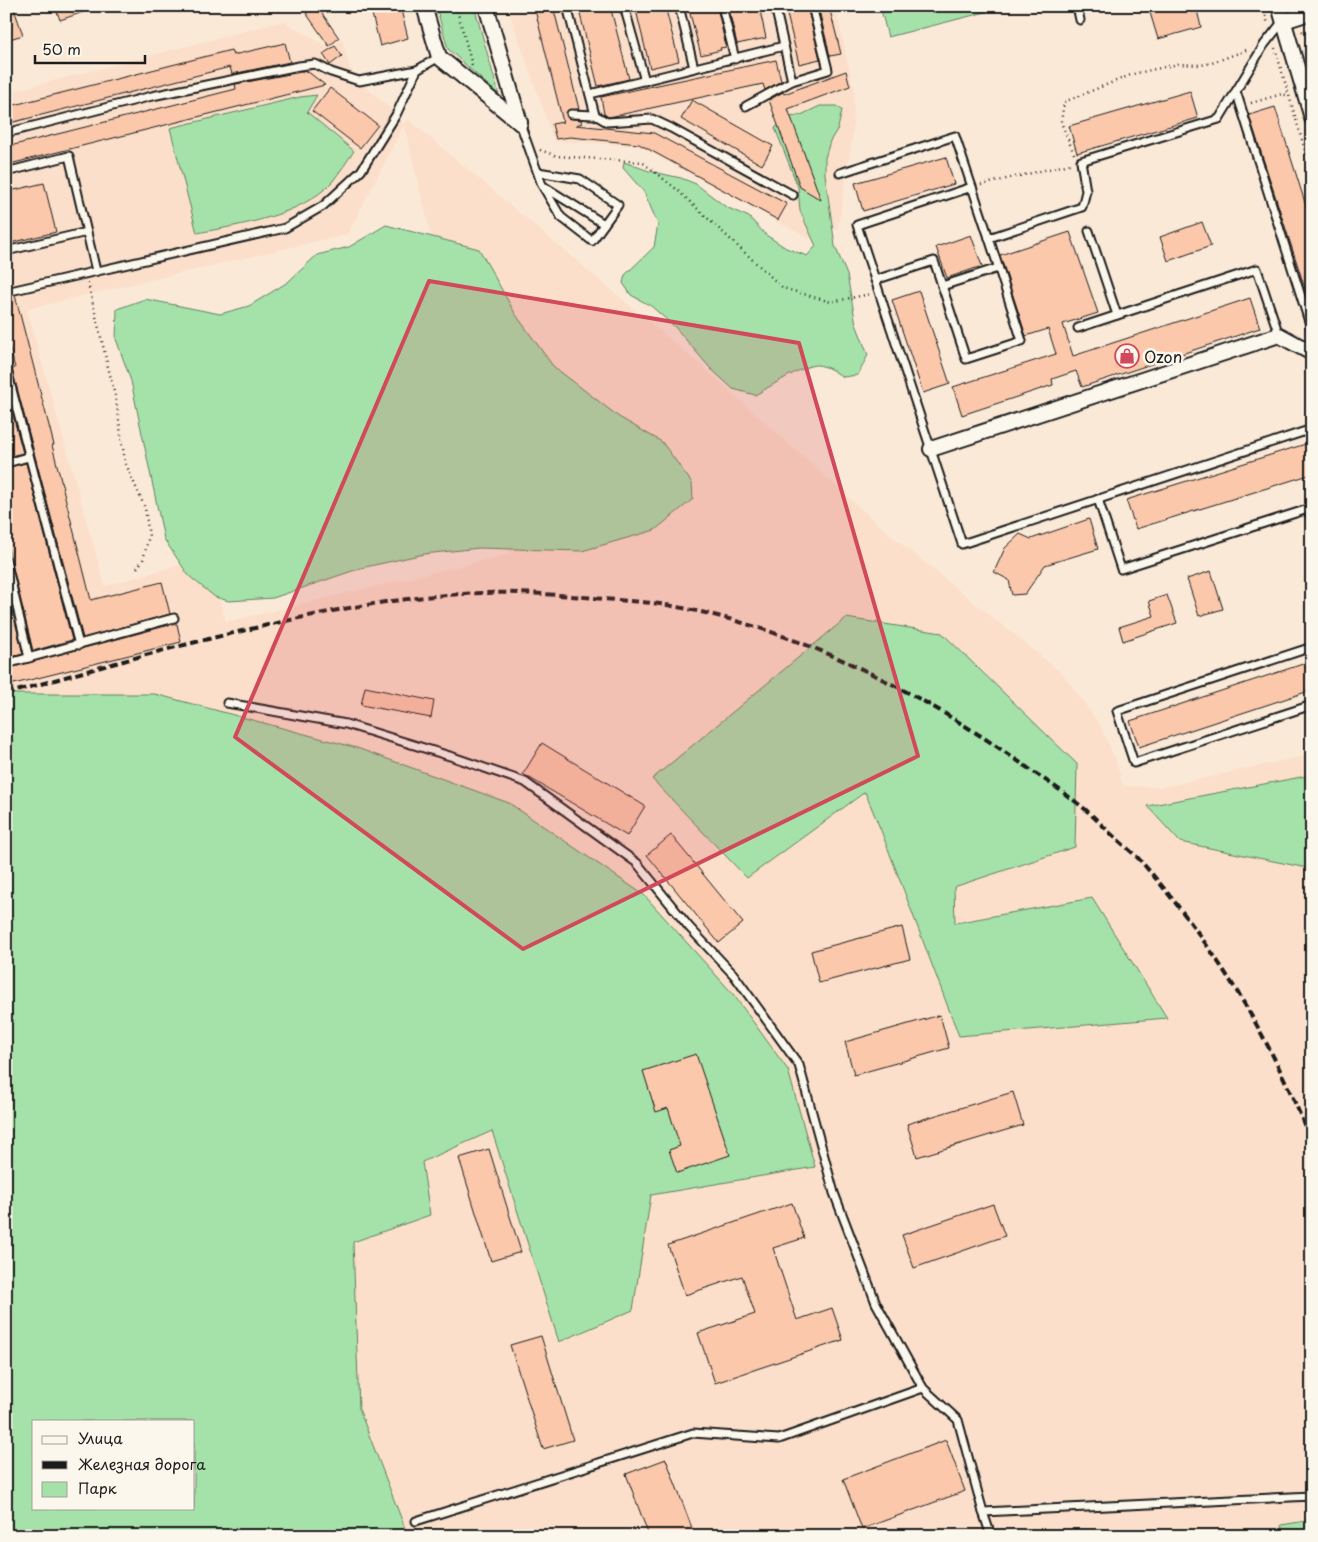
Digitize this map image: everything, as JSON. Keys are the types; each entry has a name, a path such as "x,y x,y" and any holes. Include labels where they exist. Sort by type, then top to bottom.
{"street":[{"path":"424,6 439,57 520,123"},
{"path":"486,6 520,123"},
{"path":"1279,6 1309,100 1312,118"},
{"path":"1284,21 1312,12"},
{"path":"931,449 1278,335 1312,353"}],"lane":[{"path":"567,6 595,115"},
{"path":"624,6 645,81"},
{"path":"679,6 694,68"},
{"path":"722,6 735,58"},
{"path":"775,6 792,81"},
{"path":"746,106 792,81 828,70 812,6"},
{"path":"1076,6 1080,20"},
{"path":"989,238 1082,207 1086,191 1081,161 1218,119 1264,45 1284,21"},
{"path":"590,94 784,46"},
{"path":"6,133 152,96 299,66 316,64 331,72 359,81 416,70 439,57"},
{"path":"6,292 285,228 324,206 361,171 396,115 416,70"},
{"path":"1236,91 1312,331"},
{"path":"571,114 595,115 607,122 652,119 793,195"},
{"path":"520,123 542,185 561,217 592,241 618,205 580,179 538,172"},
{"path":"840,173 955,136 1022,341 966,359 934,261 875,280"},
{"path":"6,172 69,156 96,271"},
{"path":"542,185 604,224"},
{"path":"972,187 857,225 962,544 1312,429"},
{"path":"1089,231 1117,315"},
{"path":"6,251 87,232"},
{"path":"942,286 998,268"},
{"path":"1078,328 1257,269 1278,335"},
{"path":"6,367 28,457 79,645"},
{"path":"6,463 28,457"},
{"path":"1098,499 1121,570 1308,508 1312,521"},
{"path":"6,560 29,658"},
{"path":"6,664 174,618"},
{"path":"1312,647 1117,711 1134,764 1312,705"},
{"path":"226,703 346,724 453,757 525,782 637,863 689,927 734,975 799,1065 834,1194 876,1302 923,1388 958,1420 991,1536"},
{"path":"416,1521 693,1433 779,1440 923,1388"},
{"path":"983,1512 1312,1496"}],"path":[{"path":"456,6 473,68"},
{"path":"1263,6 1312,174"},
{"path":"1081,161 1074,155 1061,122 1064,102 1133,74 1178,64 1201,65 1212,63 1244,50 1264,45"},
{"path":"1240,107 1282,94 1309,100"},
{"path":"528,147 557,156 642,162 675,188 782,288 831,302 879,292"},
{"path":"972,187 1081,161"},
{"path":"86,274 116,400 125,462 145,508 149,536 143,560 137,568"}],"highlighted area":[{"path":"429,281 799,343 918,756 523,949 235,737"}],"shaded area":[{"path":"507,6 835,6 854,89 853,133 838,229 810,239 639,146 554,141"},
{"path":"283,21 328,47 342,39 350,68 359,81 390,108 404,124 408,119 709,372 886,531 1063,674 1100,725 1116,761 1123,786 1164,787 1312,754 1312,1536 184,1536 193,1510 195,1510 195,1420 6,1233 6,93","holes":["404,125 509,554 226,622 207,557 105,586 27,309 348,234"]}],"green space":[{"path":"436,6 474,6 499,95 448,49"},
{"path":"880,6 984,6 986,12 888,37"},
{"path":"317,95 307,112 354,151 332,182 319,194 287,211 250,222 197,233 170,128 300,97"},
{"path":"820,106 836,106 842,110 838,128 830,141 825,158 825,174 835,246 847,275 856,324 868,355 858,375 843,377 824,366 811,366 796,372 755,395 733,389 710,368 675,327 651,306 631,295 623,283 625,275 654,247 658,224 644,192 623,168 624,162 696,184 726,207 749,217 766,235 786,248 807,256 816,246 800,211 798,187 775,128 786,118 801,115"},
{"path":"386,225 479,249 516,315 553,366 619,417 662,442 692,483 693,499 655,530 582,551 479,548 424,554 361,568 273,598 229,601 215,597 189,576 164,539 131,381 116,339 117,309 145,299 220,314 249,306 288,282 317,255 349,247"},
{"path":"846,618 942,633 1077,764 1075,847 954,887 955,923 1092,898 1167,1018 959,1036 865,792 747,878 652,779"},
{"path":"12,694 155,694 357,748 509,803 644,895 733,994 788,1070 815,1167 651,1195 633,1310 559,1342 492,1131 422,1162 430,1215 353,1242 359,1409 408,1536 6,1536 6,696"},
{"path":"1312,775 1312,869 1180,842 1147,806"},
{"path":"1312,1520 1312,1536 1284,1536 1281,1525"}],"building":[{"path":"6,6 13,6 23,35 6,40"},
{"path":"55,6 94,6 95,8 60,20"},
{"path":"317,6 339,38 329,46 306,13"},
{"path":"370,6 400,6 408,38 380,46"},
{"path":"534,6 553,6 579,109 568,110 566,113 568,118 581,120 582,123 576,125 654,133 787,204 778,220 639,144 570,137 556,139 552,124 563,122"},
{"path":"578,6 610,6 629,79 598,86"},
{"path":"635,6 665,6 679,61 650,68"},
{"path":"688,6 717,6 726,47 701,55"},
{"path":"728,6 759,6 766,38 737,44"},
{"path":"785,6 807,6 820,59 799,64"},
{"path":"818,6 829,6 841,54 830,56"},
{"path":"1148,6 1196,6 1201,27 1158,39"},
{"path":"285,43 290,62 232,74 230,67 6,124 6,107 231,50 233,55"},
{"path":"335,46 342,56 330,65 323,54"},
{"path":"776,60 781,81 765,90 763,84 614,116 608,117 604,114 601,97"},
{"path":"307,71 325,85 6,165 6,147 236,89 235,84"},
{"path":"846,71 850,86 788,109 821,200 800,187 769,100 783,92 784,94"},
{"path":"330,88 378,125 360,148 312,111"},
{"path":"1190,91 1198,118 1077,153 1069,126"},
{"path":"692,100 773,146 762,165 681,119"},
{"path":"1275,107 1312,225 1312,310 1249,115"},
{"path":"946,157 954,184 863,211 855,183"},
{"path":"44,183 56,232 6,244 6,192"},
{"path":"1202,222 1211,246 1168,261 1160,237"},
{"path":"1070,232 1098,313 1063,324 1073,356 1250,298 1260,328 1082,387 1076,371 1052,379 1053,385 962,415 953,387 1056,354 1048,329 1026,336 1000,255"},
{"path":"971,235 982,266 947,278 936,247"},
{"path":"919,291 950,384 923,393 892,300"},
{"path":"15,295 54,445 52,445 91,600 162,582 170,614 83,638 12,369 15,368 6,334 6,297"},
{"path":"6,389 23,453 6,457"},
{"path":"1312,442 1312,474 1136,529 1126,500"},
{"path":"26,463 72,640 33,651 6,539 6,468"},
{"path":"1089,519 1098,549 1045,565 1025,594 1012,595 1009,580 994,572 1005,548 1020,534 1031,539"},
{"path":"1211,571 1223,609 1199,616 1187,579"},
{"path":"6,584 23,654 6,658"},
{"path":"1167,595 1177,623 1123,641 1119,627 1154,616 1149,601"},
{"path":"177,624 181,642 6,686 6,669"},
{"path":"1312,661 1312,690 1139,747 1130,721"},
{"path":"365,687 434,701 431,718 361,705"},
{"path":"542,743 645,806 627,836 523,774"},
{"path":"671,835 743,923 719,943 647,855"},
{"path":"902,927 910,959 819,983 811,951"},
{"path":"940,1015 949,1048 854,1075 845,1042"},
{"path":"696,1054 730,1155 677,1173 669,1150 680,1146 668,1108 656,1112 643,1071"},
{"path":"1013,1092 1023,1125 917,1157 907,1124"},
{"path":"489,1149 521,1252 491,1261 459,1158"},
{"path":"792,1203 804,1238 773,1248 797,1320 832,1308 843,1340 715,1383 698,1333 755,1314 742,1276 685,1295 668,1245"},
{"path":"993,1204 1005,1236 914,1268 902,1235"},
{"path":"541,1336 573,1440 543,1449 510,1345"},
{"path":"946,1440 965,1491 862,1529 843,1479"},
{"path":"666,1459 695,1536 649,1536 626,1474"}],"railway":[{"path":"6,694 161,651 281,622 358,606 436,596 479,593 528,593 653,603 719,616 766,630 812,647 857,667 944,713 1070,797 1136,856 1192,924 1239,994 1279,1068 1312,1145"}],"place":[{"name":"Ozon","path":"1127,356"}]}
